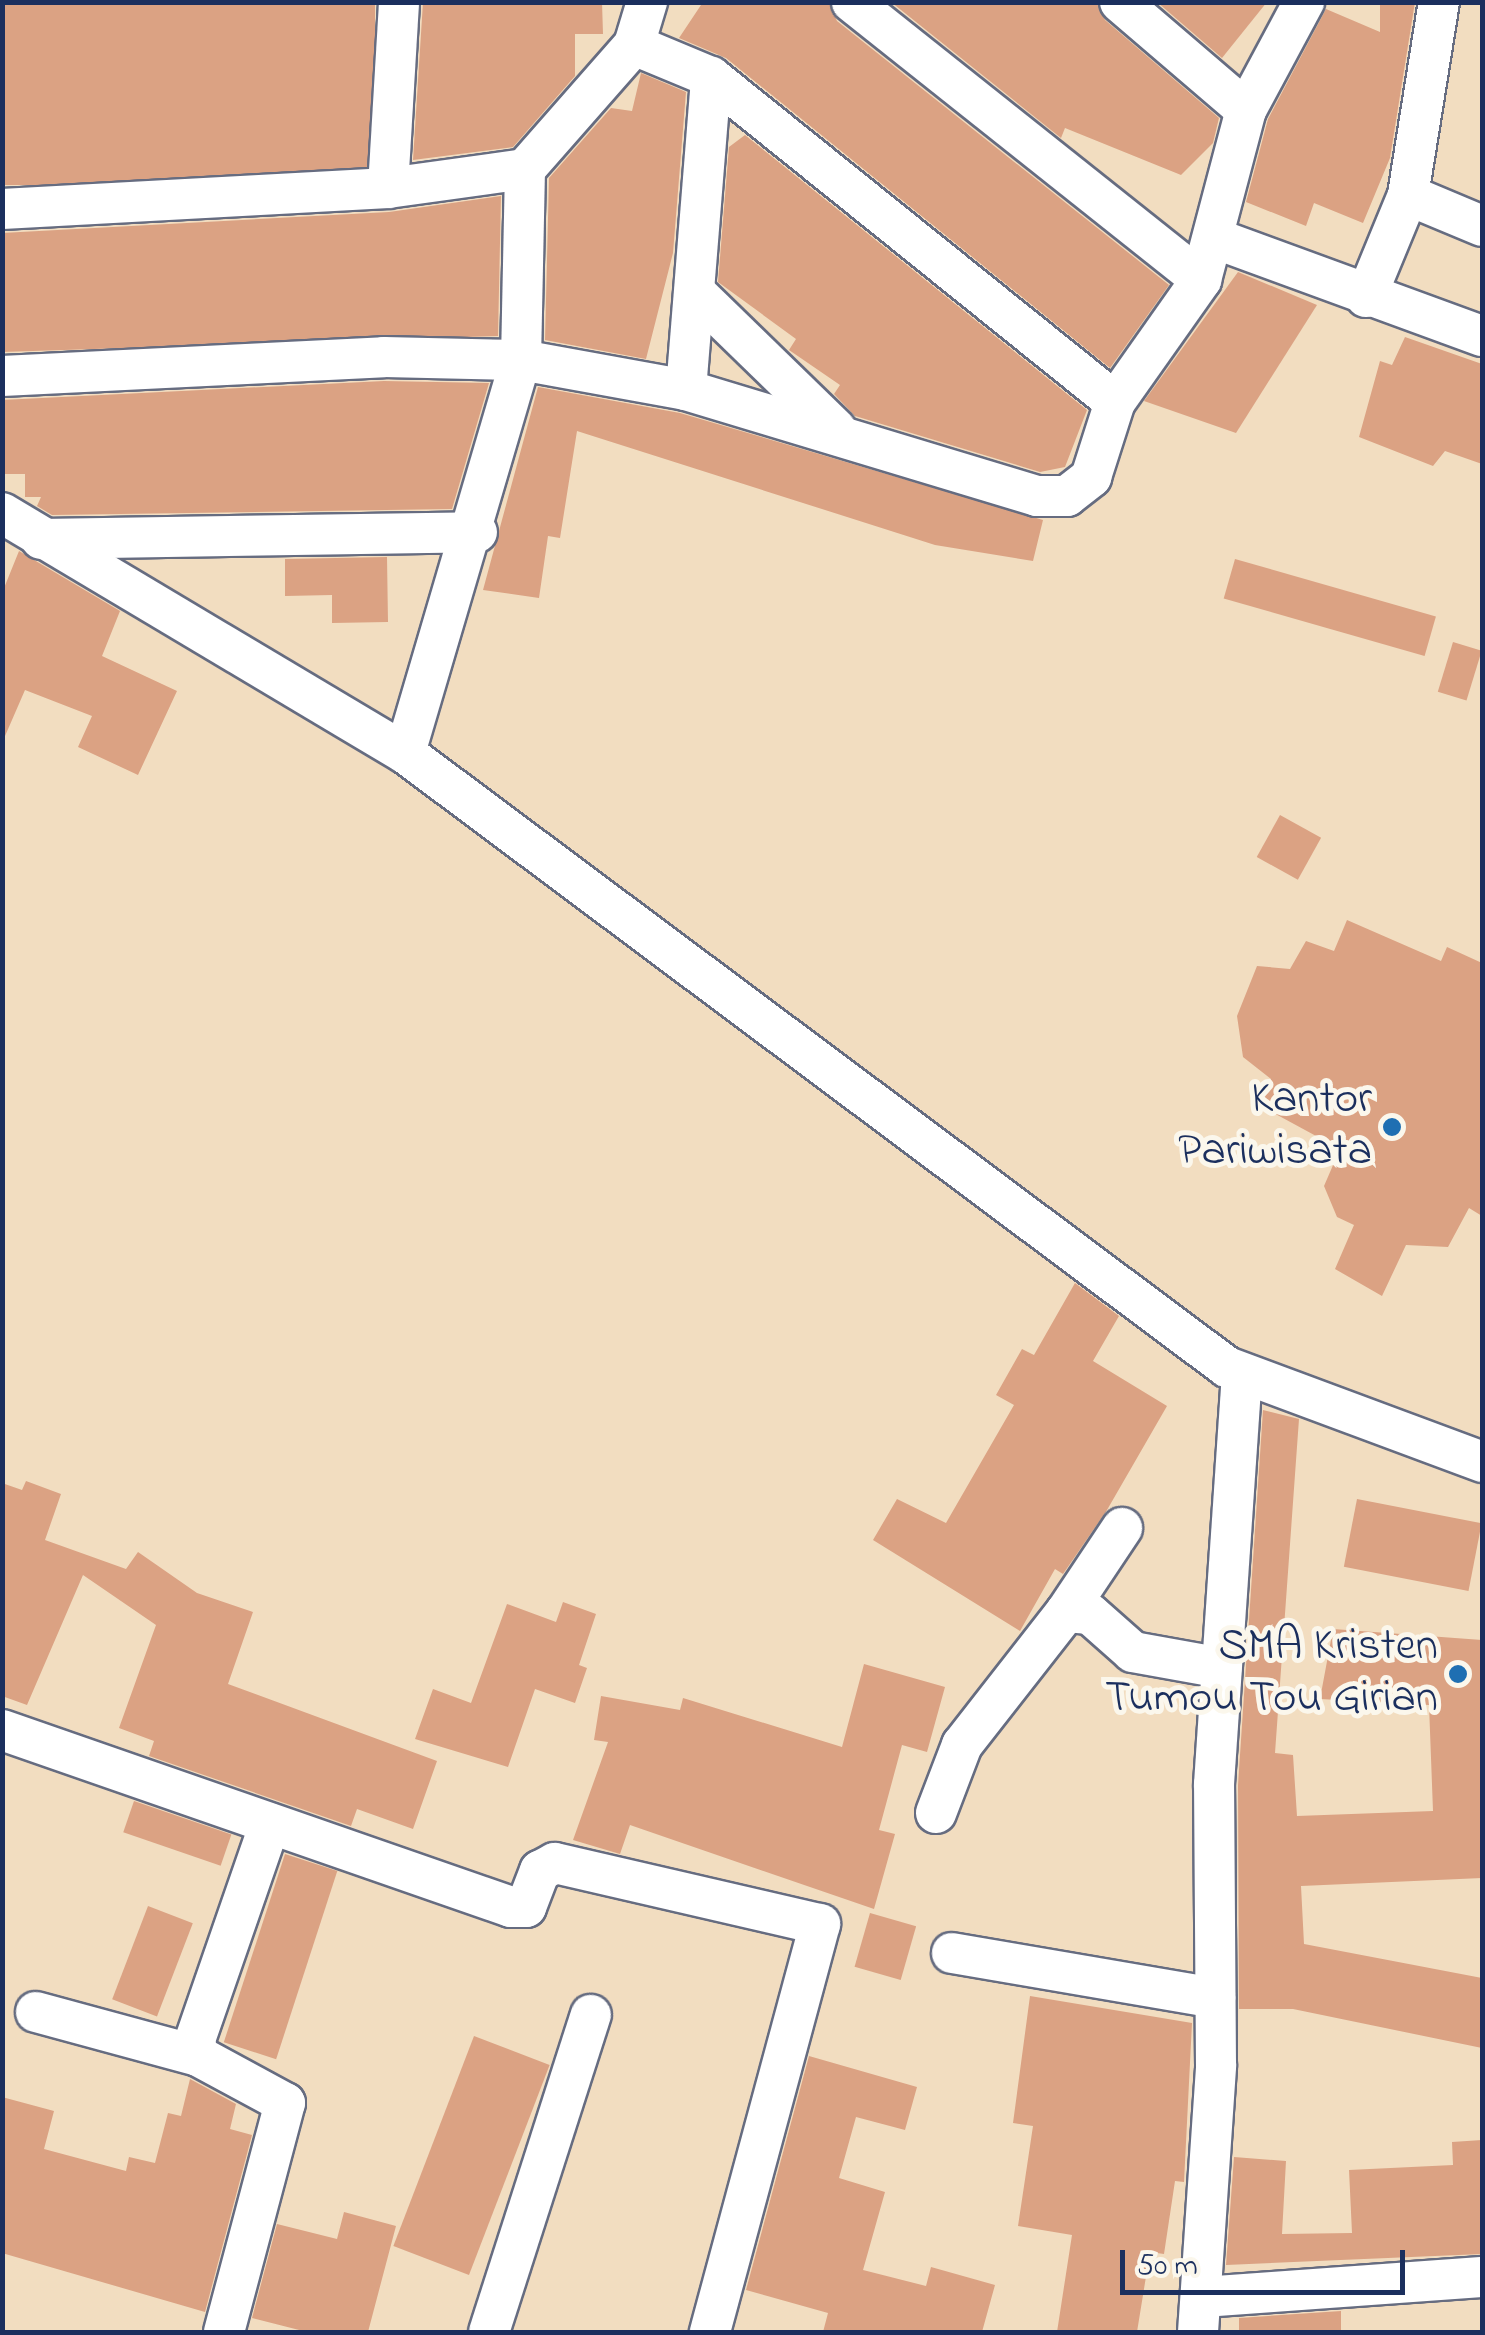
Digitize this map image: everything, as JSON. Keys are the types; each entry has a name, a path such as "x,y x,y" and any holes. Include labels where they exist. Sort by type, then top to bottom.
{"street":[{"path":"388,188 399,2"},
{"path":"405,752 477,532 521,360 525,169 634,44 648,2"},
{"path":"852,2 1202,280"},
{"path":"1120,2 1246,110"},
{"path":"2,376 332,358 521,360 686,390 840,432 1037,496 1067,496 1091,477 1116,402 1202,280 1246,110 1304,2"},
{"path":"1366,297 1408,195 1439,2"},
{"path":"634,44 711,77 1116,402"},
{"path":"686,390 699,296 711,77"},
{"path":"2,209 388,188 525,169"},
{"path":"1408,195 1482,226"},
{"path":"1214,238 1366,297 1482,336"},
{"path":"699,296 840,432"},
{"path":"2,514 405,752 1242,1375 1482,1462"},
{"path":"41,539 477,532"},
{"path":"1242,1375 1222,1668 1215,1998 1200,2315 1482,2277"},
{"path":"936,1813 962,1745 1066,1612 1122,1528"},
{"path":"1066,1612 1090,1614 1134,1652 1222,1668"},
{"path":"2,1730 512,1907 526,1907 540,1871 556,1862 820,1924 710,2332"},
{"path":"198,2056 195,2040 270,1824"},
{"path":"952,1952 1215,1998"},
{"path":"36,2012 198,2056 285,2103 224,2332"},
{"path":"488,2332 591,2015"}],"building":[{"path":"4,2 375,2 375,185 4,185"},
{"path":"423,2 602,2 603,34 575,34 575,76 513,147 413,160"},
{"path":"703,2 829,2 837,21 1169,285 1110,368 726,58 679,38"},
{"path":"891,2 1097,2 1105,20 1219,118 1213,143 1181,175 1065,128 1061,138"},
{"path":"1157,2 1267,2 1222,58"},
{"path":"1380,2 1415,2 1390,158 1363,223 1314,203 1306,226 1246,202 1268,119 1326,9 1380,32"},
{"path":"641,73 686,92 673,253 646,359 545,340 549,178 611,108 632,111"},
{"path":"745,135 1087,410 1065,467 1040,472 855,416 834,394 840,385 789,350 796,339 718,282 729,147"},
{"path":"501,196 498,336 2,352 2,233 389,212"},
{"path":"1238,272 1317,305 1236,433 1144,401"},
{"path":"1405,337 1482,364 1482,464 1445,451 1433,466 1359,437 1380,361 1392,365"},
{"path":"384,381 489,383 452,509 52,515 37,506 41,497 25,497 25,474 2,474 2,400"},
{"path":"538,387 680,413 1043,520 1033,561 935,545 577,431 560,538 548,536 539,598 483,590"},
{"path":"19,551 120,611 102,656 177,691 138,775 78,747 92,716 25,690 2,743 2,593"},
{"path":"387,557 388,622 332,623 332,595 285,596 285,559"},
{"path":"1235,559 1436,617 1425,656 1224,598"},
{"path":"1453,642 1482,651 1466,700 1438,692"},
{"path":"1280,815 1321,838 1298,880 1257,857"},
{"name":"Kantor Pariwisata","path":"1347,920 1441,961 1447,947 1482,963 1482,1216 1469,1208 1448,1247 1406,1245 1382,1296 1335,1269 1354,1225 1337,1217 1324,1186 1340,1149 1261,1106 1271,1079 1243,1057 1237,1016 1257,966 1290,969 1306,941 1334,951"},
{"path":"1075,1283 1119,1316 1093,1361 1167,1406 1107,1510 1063,1574 1055,1569 1020,1631 873,1540 897,1499 946,1523 1014,1405 996,1395 1022,1349 1034,1355"},
{"path":"1263,1410 1299,1419 1275,1753 1293,1755 1297,1816 1433,1811 1429,1705 1320,1699 1333,1629 1482,1640 1482,1878 1301,1886 1304,1944 1482,1978 1482,2048 1293,2009 1239,2009 1238,1785"},
{"path":"26,1481 61,1494 45,1540 126,1569 138,1552 197,1593 253,1612 228,1684 437,1761 413,1829 357,1809 351,1826 149,1756 154,1741 119,1728 156,1625 83,1575 27,1705 2,1696 2,1483 22,1490"},
{"path":"1357,1499 1482,1523 1469,1591 1344,1567"},
{"path":"563,1602 596,1614 579,1665 587,1668 575,1703 535,1689 508,1767 415,1739 433,1689 471,1703 507,1604 556,1622"},
{"path":"864,1664 945,1687 927,1752 902,1745 879,1830 895,1834 874,1909 630,1825 620,1854 573,1840 608,1742 594,1740 601,1696 680,1710 683,1698 842,1747"},
{"path":"134,1801 231,1835 221,1866 123,1832"},
{"path":"285,1854 337,1871 276,2059 224,2042"},
{"path":"148,1906 193,1923 157,2017 112,1999"},
{"path":"870,1913 916,1926 901,1980 855,1967"},
{"path":"1030,1996 1192,2023 1184,2182 1175,2181 1164,2254 1150,2252 1137,2332 1057,2332 1072,2235 1018,2226 1033,2126 1013,2123"},
{"path":"474,2036 550,2065 469,2275 393,2246"},
{"path":"809,2056 917,2087 905,2130 856,2117 839,2178 885,2192 863,2270 926,2286 931,2267 995,2285 982,2332 823,2332 828,2313 746,2290"},
{"path":"190,2079 236,2104 230,2129 252,2135 205,2312 2,2253 2,2097 54,2111 44,2149 126,2171 129,2157 155,2163 168,2113 181,2116"},
{"path":"1482,2140 1482,2254 1226,2265 1234,2157 1286,2161 1282,2234 1352,2233 1349,2170 1453,2165 1452,2142"},
{"path":"344,2212 396,2226 368,2332 307,2332 252,2318 277,2224 337,2239"},
{"path":"1341,2311 1341,2332 1239,2332 1239,2318"}],"place":[{"name":"Kantor Pariwisata","path":"1392,1127"},
{"name":"SMA Kristen Tumou Tou Girian","path":"1458,1674"}]}
